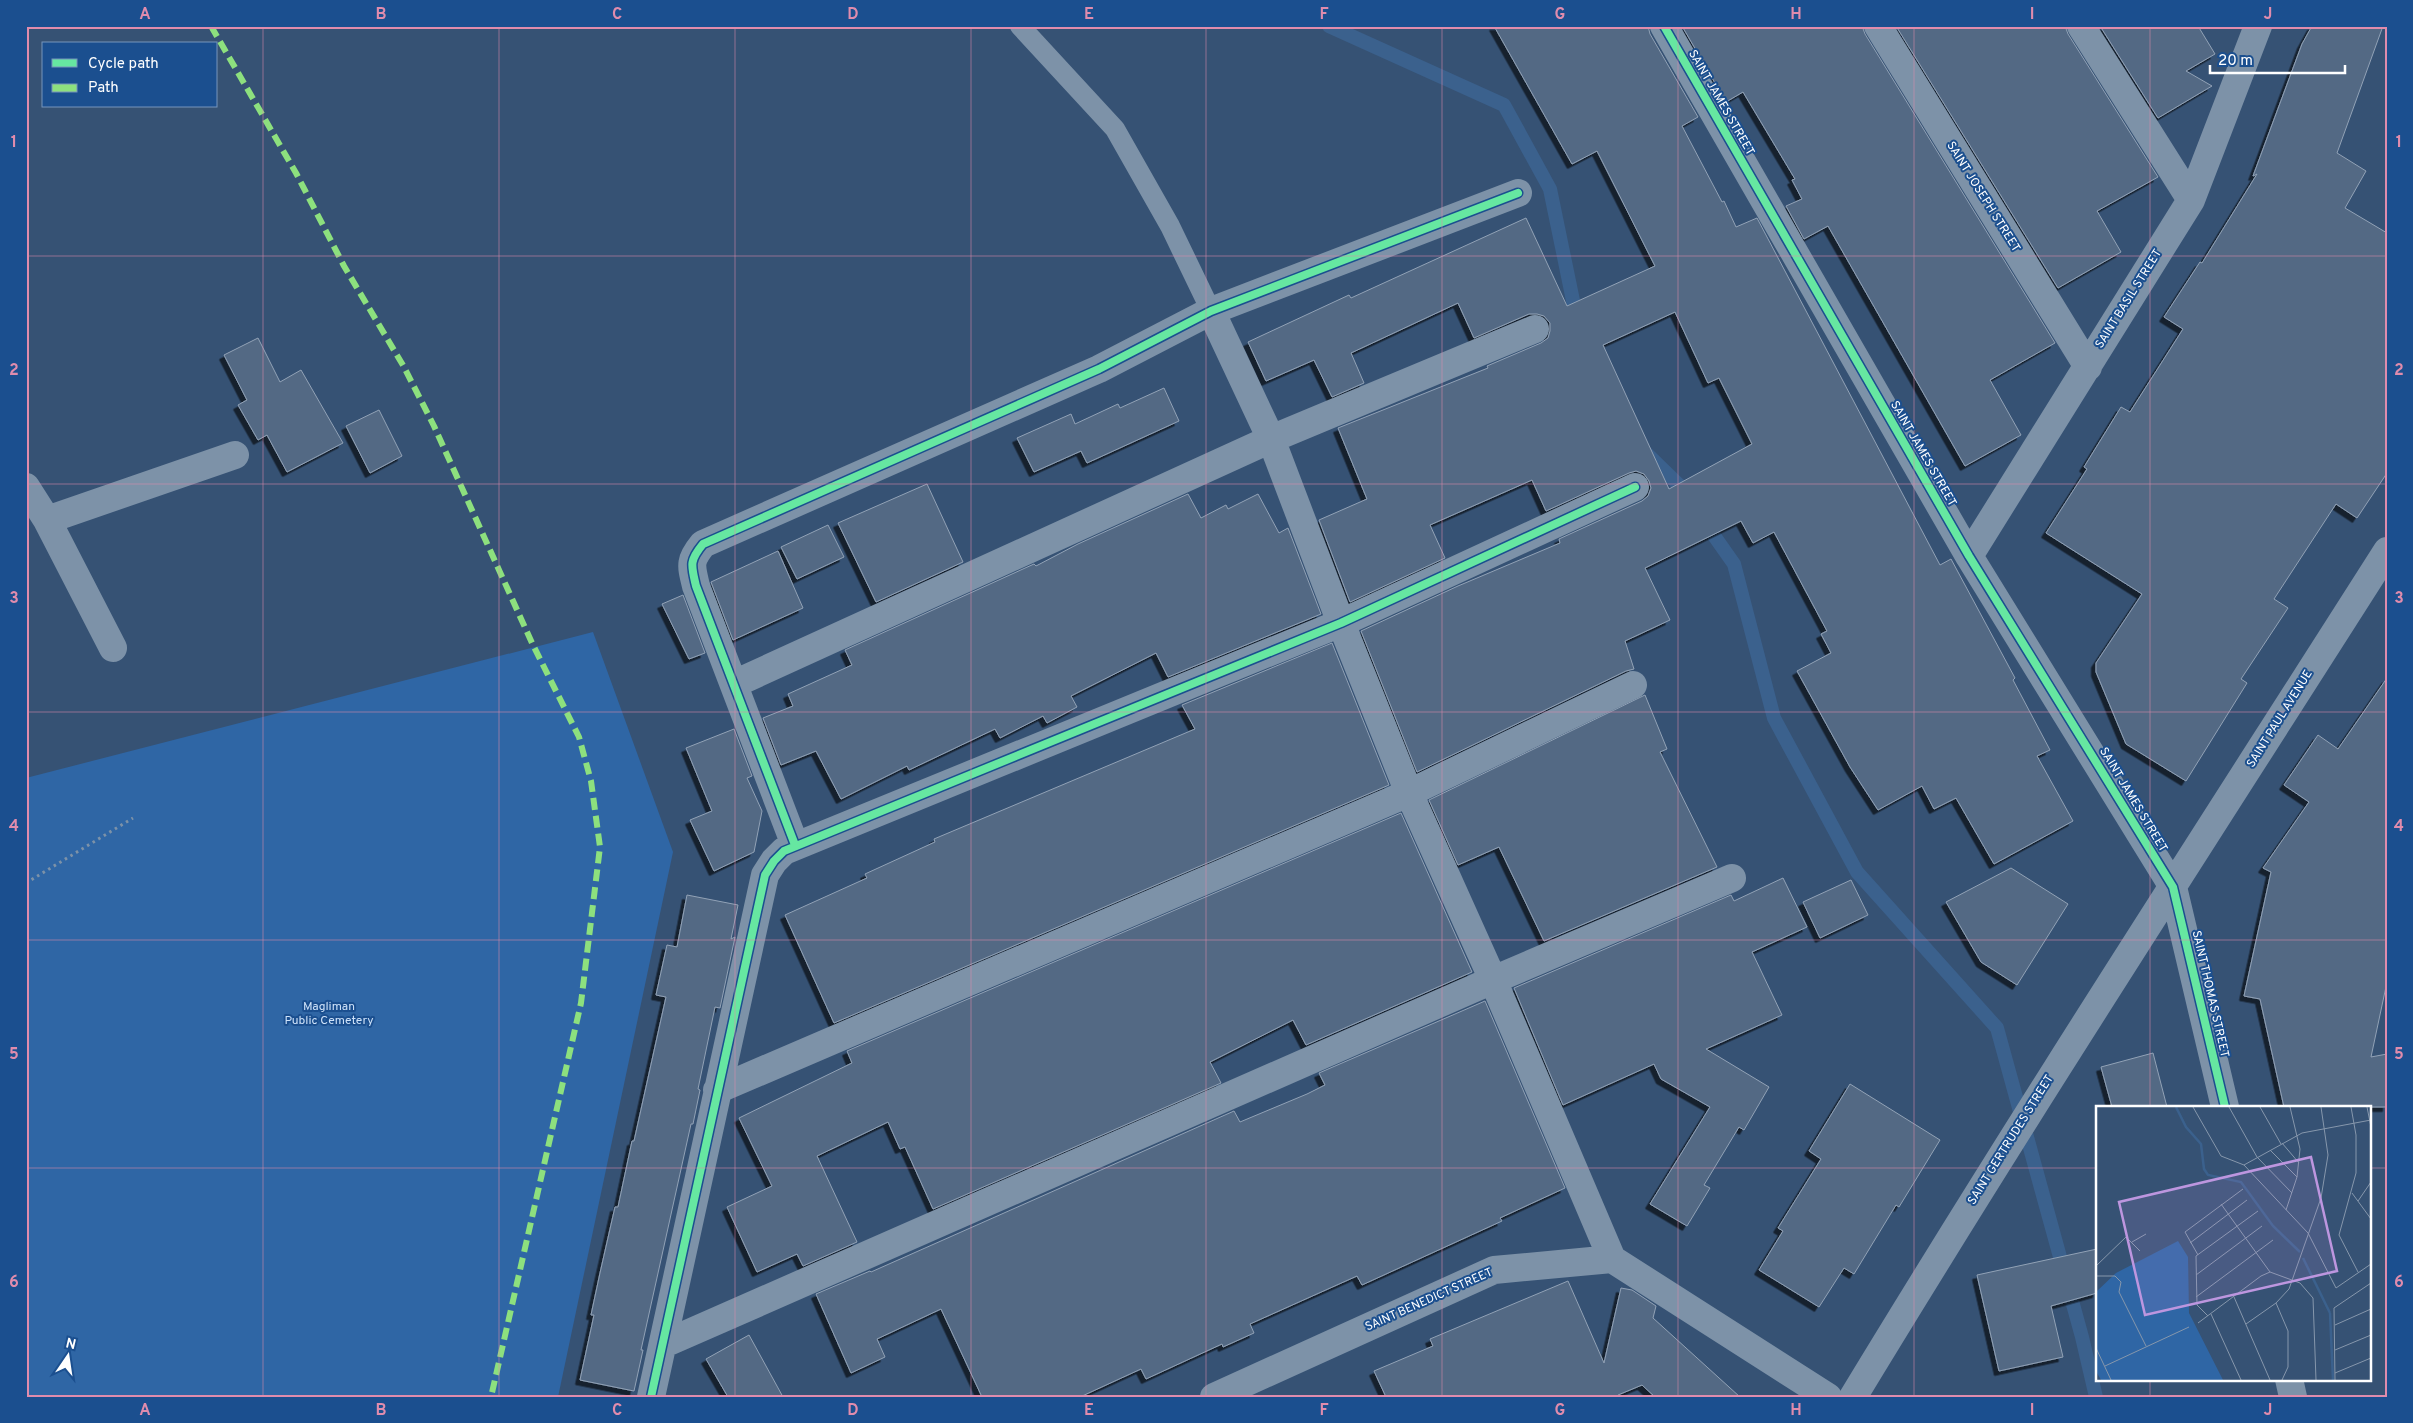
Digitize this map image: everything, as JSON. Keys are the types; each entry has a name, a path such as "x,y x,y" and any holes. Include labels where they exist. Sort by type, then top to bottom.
{"street":[{"name":"SAINT JAMES STREET","path":"1664,26 1969,556 2173,887"},
{"name":"SAINT JOSEPH STREET","path":"1878,26 2088,367"},
{"path":"2081,26 2191,200"},
{"name":"SAINT BASIL STREET","path":"1969,556 2191,200 2257,27"},
{"path":"795,845 696,586 691,565 695,554 703,544 1099,369 1211,311 1518,193"},
{"path":"1211,311 1271,439 1341,623 1409,793 1493,980 1612,1259 1828,1397"},
{"path":"734,684 1271,439 1535,329"},
{"path":"47,520 235,455"},
{"path":"26,487 47,520 113,648"},
{"path":"651,1397 765,875 774,861 784,851 1341,623 1635,488"},
{"name":"SAINT PAUL AVENUE","path":"2173,887 2387,551"},
{"path":"717,1090 1409,793 1633,685"},
{"path":"664,1344 1493,980 1732,878"},
{"name":"SAINT GERTRUDES STREET","path":"1854,1397 1961,1219 2095,1006 2173,887"},
{"name":"SAINT THOMAS STREET","path":"2173,887 2225,1106"},
{"name":"SAINT BENEDICT STREET","path":"1214,1397 1494,1270 1612,1259"},
{"path":"2289,1380 2293,1397"}],"lane":[{"path":"1020,26 1115,129 1170,226 1211,311"}],"path":[{"path":"26,884 133,818"}],"green space":[{"name":"Magliman Public Cemetery","path":"593,632 673,852 558,1397 26,1397 26,778"}],"building":[{"path":"1494,26 1648,26 1650,34 1698,117 1682,126 1722,202 1724,201 1736,227 1757,218 1940,565 1951,559 2015,678 2013,680 2050,750 2037,756 2073,821 1994,864 1956,798 1934,809 1922,786 1878,810 1850,767 1797,671 1831,653 1821,634 1827,631 1774,532 1753,543 1741,521 1645,568 1670,620 1625,641 1634,669 1626,671 1417,772 1361,631 1458,586 1560,543 1559,539 1642,501 1648,496 1651,488 1649,481 1644,474 1636,471 1629,473 1546,511 1532,480 1430,525 1445,558 1350,602 1319,520 1367,499 1338,428 1488,368 1487,366 1541,343 1548,338 1550,323 1544,316 1529,314 1474,338 1458,303 1351,353 1364,383 1332,397 1314,360 1266,381 1248,342 1349,295 1351,298 1526,218 1567,306 1655,266 1597,151 1572,164","holes":["1675,312 1708,383 1719,378 1752,444 1669,489 1603,345"]},
{"path":"1682,26 1862,26 1865,34 2055,343 1990,380 2021,435 1965,466 1828,226 1804,239 1786,206 1802,199 1792,180 1795,179 1743,92 1726,102"},
{"path":"1896,26 2065,26 2068,34 2158,177 2097,211 2121,252 2058,288"},
{"path":"2100,26 2198,26 2215,54 2186,71 2212,86 2158,118"},
{"path":"2312,26 2383,26 2337,153 2366,171 2345,208 2387,233 2387,473 2357,518 2336,504 2274,599 2288,608 2241,679 2247,683 2186,781 2126,744 2096,672 2096,663 2142,594 2046,533 2087,469 2084,467 2121,407 2130,412 2183,329 2164,317 2200,262 2202,263 2257,174 2253,176 2302,44"},
{"path":"258,338 280,382 301,370 343,443 287,472 267,435 258,440 238,405 247,400 224,355"},
{"path":"1164,388 1179,421 1087,463 1081,451 1034,472 1017,438 1071,414 1075,424 1118,404 1120,408"},
{"path":"379,410 402,456 370,473 346,426"},
{"path":"927,484 963,562 876,602 838,523"},
{"path":"1188,494 1201,518 1226,505 1228,509 1258,494 1279,533 1288,528 1321,614 1168,677 1156,653 1071,696 1077,707 1047,723 1043,716 1000,738 995,729 909,770 907,766 841,799 816,751 781,765 763,718 793,706 788,694 852,665 845,650 1034,564 1036,566 1078,544"},
{"path":"828,525 844,557 797,579 781,547"},
{"path":"778,551 803,608 733,640 711,582"},
{"path":"683,595 705,653 689,659 662,604"},
{"path":"1332,643 1389,785 834,1023 785,915 867,878 865,874 935,842 934,839 1195,729 1182,705"},
{"path":"2387,678 2387,982 2371,1057 2387,1054 2387,1107 2284,1106 2260,999 2244,996 2271,872 2263,868 2309,802 2284,785 2318,735 2338,749"},
{"path":"1645,695 1667,749 1660,752 1717,867 1544,941 1499,847 1458,865 1429,800"},
{"path":"734,729 752,776 747,778 762,811 754,852 714,871 690,820 712,811 686,748"},
{"path":"1401,813 1472,972 1306,1045 1293,1020 1210,1062 1221,1083 933,1209 905,1147 900,1149 888,1122 817,1156 857,1242 803,1266 797,1254 757,1272 727,1207 772,1186 739,1118 852,1063 847,1051"},
{"path":"2011,868 2068,904 2017,985 1981,962 1946,902"},
{"path":"1783,878 1807,927 1752,952 1782,1015 1706,1049 1769,1087 1744,1130 1739,1127 1704,1185 1710,1188 1687,1226 1650,1204 1710,1107 1661,1079 1654,1064 1563,1105 1514,988 1731,895 1734,901"},
{"path":"1851,880 1868,915 1820,938 1803,902"},
{"path":"687,895 738,905 731,939 735,937 720,1008 715,1007 698,1089 700,1090 693,1124 691,1124 641,1350 643,1350 634,1391 580,1380 594,1315 591,1315 600,1273 615,1207 618,1207 632,1141 634,1141 666,997 656,995 667,945 677,947"},
{"path":"1485,1001 1565,1188 1500,1218 1502,1221 1362,1285 1357,1276 1250,1324 1254,1333 1223,1347 1222,1344 1146,1379 1141,1369 1080,1397 982,1397 941,1309 877,1339 885,1357 851,1373 816,1294 871,1272 1234,1111 1240,1122 1307,1094 1325,1085 1319,1073"},
{"path":"2153,1053 2167,1106 2112,1106 2101,1067"},
{"path":"1850,1084 1940,1140 1899,1207 1896,1205 1854,1274 1844,1268 1819,1307 1759,1270 1783,1231 1778,1228 1821,1159 1809,1151"},
{"path":"2096,1249 2096,1293 2051,1306 2063,1357 1999,1371 1977,1275"},
{"path":"1568,1281 1604,1363 1621,1288 1632,1290 1656,1306 1653,1318 1740,1397 1655,1397 1642,1385 1618,1395 1619,1397 1386,1397 1374,1371 1433,1346 1430,1339"},
{"path":"749,1335 783,1397 728,1397 706,1359"}],"waterway":[{"path":"1329,26 1504,105 1550,189 1577,320"},
{"path":"1645,452 1681,487 1688,498"},
{"path":"1703,520 1734,564 1774,718 1857,872 1997,1028 2082,1337 2096,1397"}],"marked path":[{"path":"211,26 296,173 344,266 404,367 434,426 532,643 579,737 591,781 600,847 581,1003 491,1397"}],"cycle path":[{"path":"1664,26 1969,556 2173,887 2225,1106"},
{"path":"795,845 696,586 692,564 695,555 703,544 1099,369 1211,311 1518,193"},
{"path":"651,1397 765,875 774,861 784,851 1341,623 1635,487"}]}
